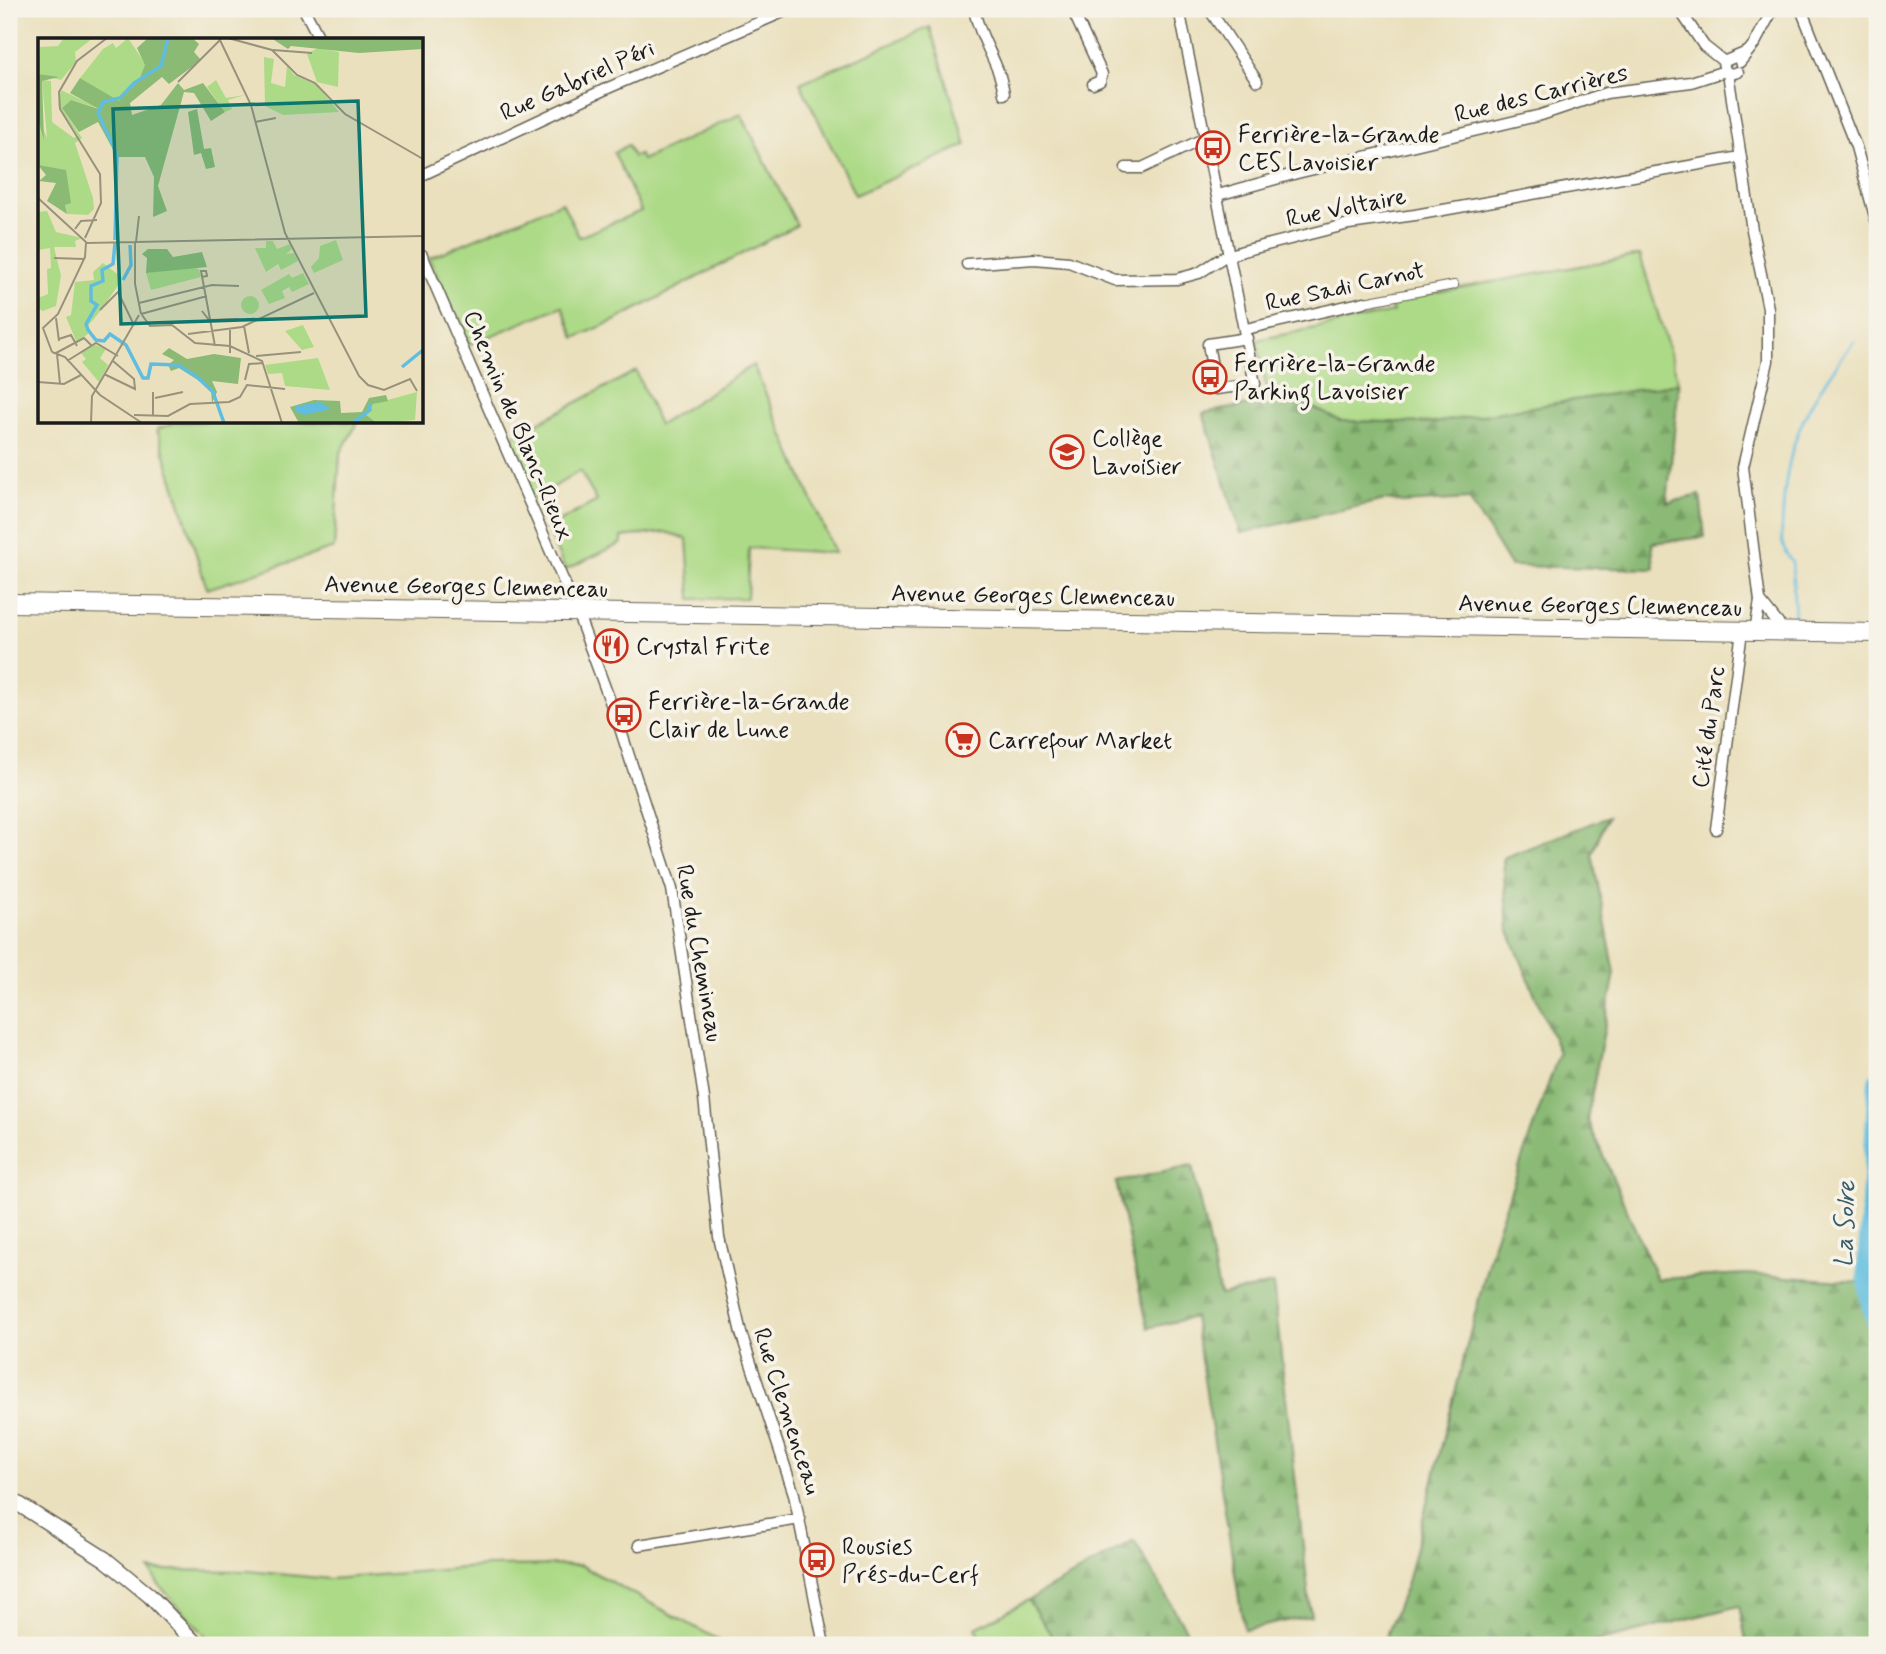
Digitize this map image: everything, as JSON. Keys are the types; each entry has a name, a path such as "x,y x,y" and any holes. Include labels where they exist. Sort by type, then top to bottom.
{"main road":[{"name":"Avenue Georges Clemenceau","path":"9,603 1877,634"}],"street":[{"path":"304,9 319,38"},
{"name":"Rue Gabriel Péri","path":"424,174 608,88 790,9"},
{"path":"974,9 976,20 1002,75 1004,94"},
{"path":"1072,9 1102,74 1100,81 1093,84"},
{"path":"1179,9 1246,334"},
{"path":"1209,9 1257,81"},
{"path":"1679,9 1704,46 1730,65 1740,157 1768,308 1768,361 1743,467 1760,601 1785,632"},
{"name":"Rue des Carrières","path":"1218,195 1336,163 1541,115 1606,93 1691,82 1712,76 1747,52 1755,43 1773,9"},
{"path":"1801,9 1856,147 1877,224"},
{"path":"1126,168 1142,168 1205,138"},
{"name":"Rue Voltaire","path":"967,264 1034,259 1069,261 1115,280 1144,282 1199,273 1230,256 1349,224 1415,215 1740,157"},
{"name":"Chemin de Blanc-Rieux","path":"424,260 577,612"},
{"name":"Rue Sadi Carnot","path":"1246,334 1255,384 1216,389 1208,344 1364,302 1454,285"},
{"name":"Cité du Parc","path":"1716,830 1749,631 1760,601"},
{"name":"Rue du Chemineau","path":"577,612 620,728 671,889 704,1098 713,1189"},
{"name":"Rue Clemenceau","path":"713,1189 719,1237 741,1334 773,1426 800,1519 824,1645"},
{"path":"9,1498 105,1559 150,1596 197,1645"},
{"path":"639,1545 800,1519"}],"green space":[{"path":"930,27 966,145 855,195 800,83"},
{"path":"741,114 797,225 616,320 575,338 562,306 469,345 429,258 562,202 579,237 641,211 614,153 628,145 633,157 639,155 642,160"},
{"path":"1640,255 1679,383 1434,423 1340,421 1292,397 1269,401 1257,340 1393,312 1388,301"},
{"path":"753,365 835,553 749,548 747,598 691,599 687,539 666,532 622,537 622,543 565,570 547,528 597,501 580,471 532,500 507,439 636,371 659,425"},
{"path":"1679,383 1667,503 1700,495 1705,537 1652,543 1654,569 1510,566 1469,499 1403,503 1385,500 1241,533 1203,413 1292,397 1340,421 1434,423"},
{"path":"171,424 357,424 340,454 334,548 207,589 157,429"},
{"path":"1607,817 1592,854 1615,973 1587,1119 1657,1279 1745,1274 1873,1283 1877,1293 1877,1645 1747,1645 1739,1606 1584,1645 1382,1645 1406,1586 1494,1239 1559,1053 1508,929 1503,858"},
{"path":"1192,1166 1220,1295 1273,1284 1311,1616 1244,1630 1194,1317 1148,1328 1116,1182"},
{"path":"1134,1541 1195,1645 1058,1645 1028,1600"},
{"path":"580,1565 719,1640 718,1645 214,1645 158,1584 150,1570 248,1571 330,1579 488,1566"},
{"path":"1028,1600 1058,1645 984,1645 976,1628"}],"waterway":[{"path":"1795,620 1792,561 1782,538 1785,484 1790,460 1803,420 1813,401 1854,341"},
{"name":"La Solre","path":"1877,1081 1866,1273 1870,1306 1877,1325"}],"place":[{"name":"Ferrière-la-Grande CES Lavoisier","path":"1213,148"},
{"name":"Ferrière-la-Grande Parking Lavoisier","path":"1210,377"},
{"name":"Collège Lavoisier","path":"1067,452"},
{"name":"Crystal Frite","path":"611,646"},
{"name":"Ferrière-la-Grande Clair de Lune","path":"624,715"},
{"name":"Carrefour Market","path":"963,740"},
{"name":"Rousies Prés-du-Cerf","path":"817,1560"}]}
